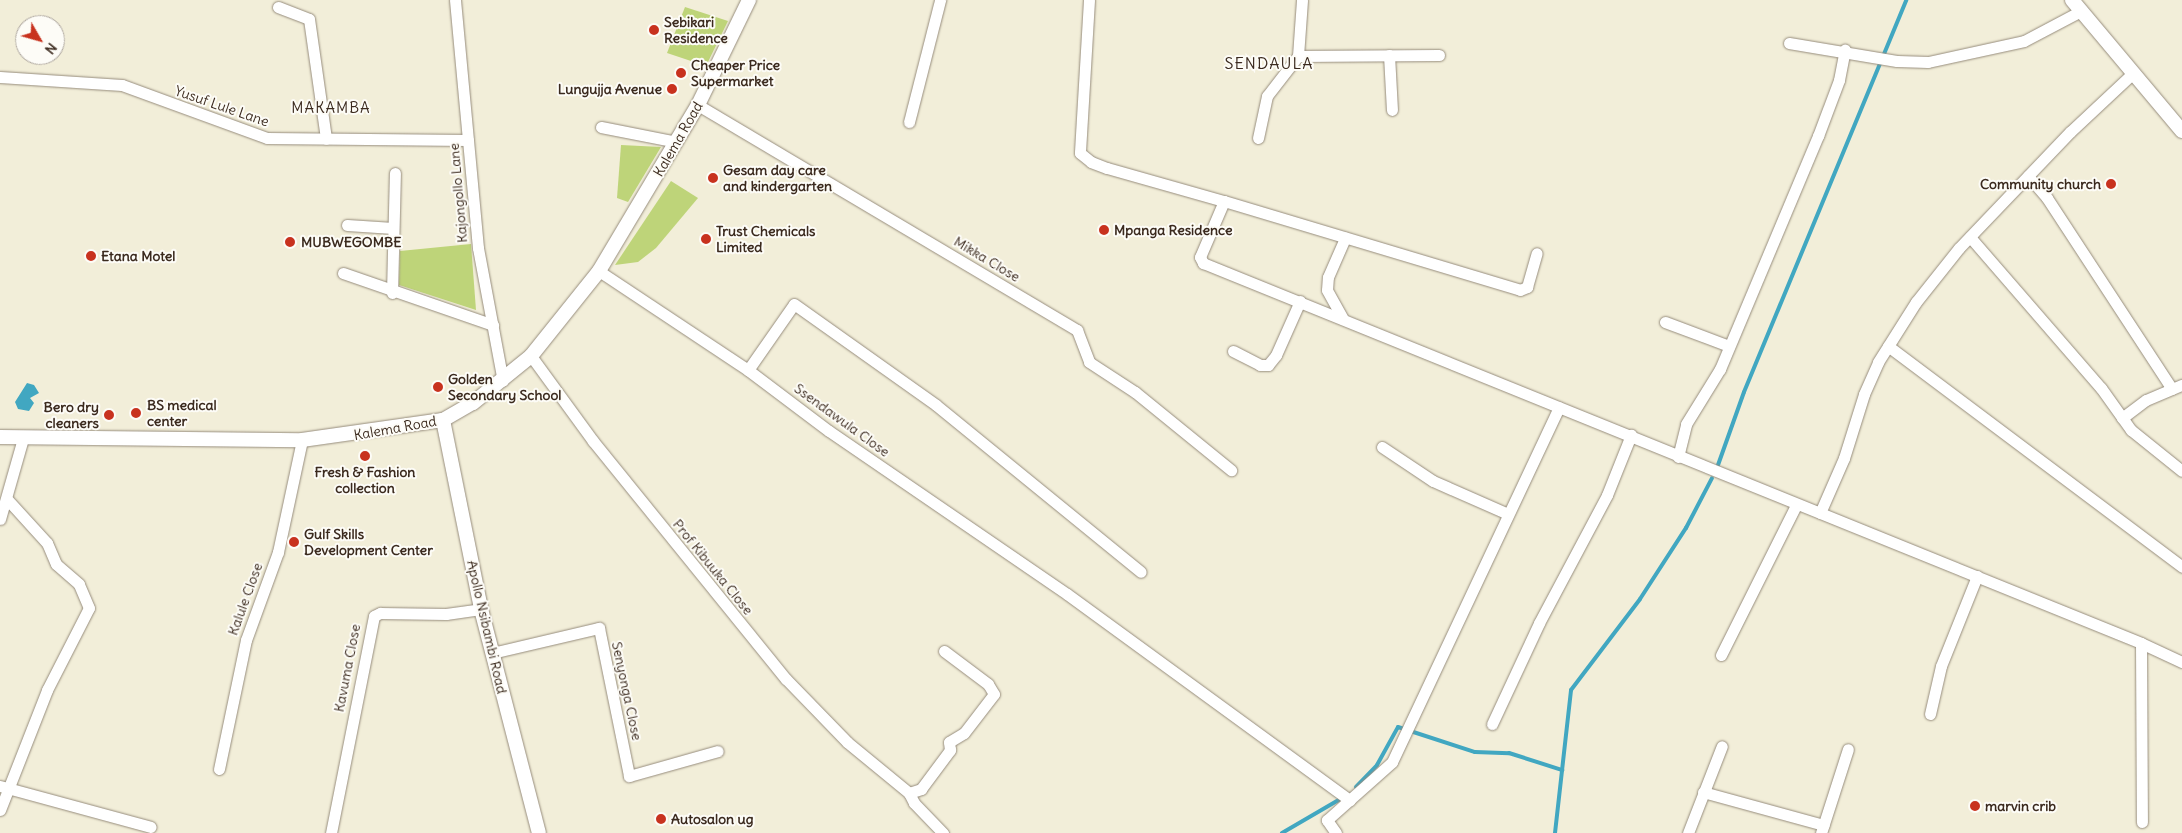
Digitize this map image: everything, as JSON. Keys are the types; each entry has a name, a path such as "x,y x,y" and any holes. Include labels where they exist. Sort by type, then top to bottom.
{"street":[{"name":"Kajongollo Lane","path":"455,0 478,248 503,381"},
{"name":"Kalema Road","path":"0,437 302,440 443,420 503,381 531,356 599,271 698,105 749,0"},
{"path":"909,122 940,0"},
{"path":"1088,0 1080,153 1091,162 1524,291 1537,253"},
{"path":"1258,138 1267,96 1298,56 1302,0"},
{"path":"1789,43 1845,50 1897,61 1928,62 1965,56 2024,41 2077,5 2182,131"},
{"path":"278,7 309,19 326,139"},
{"path":"1678,456 1686,424 1720,369 1818,136 1838,80 1845,50"},
{"path":"1389,55 1392,110"},
{"path":"1298,56 1439,55"},
{"path":"1820,513 1844,458 1864,394 1888,346 1916,302 1970,237 2028,176 2134,73"},
{"name":"Yusuf Lule Lane","path":"0,77 122,84 249,134 267,138 468,140"},
{"name":"Mikka Close","path":"698,105 1077,330 1089,362 1135,392 1231,470"},
{"path":"601,127 677,142"},
{"path":"392,292 395,173"},
{"path":"2028,176 2047,198 2177,387 2146,400 2122,418"},
{"path":"1224,201 1200,261 1632,435 1796,505 1977,576 2141,643 2182,662"},
{"path":"347,225 393,228"},
{"path":"1970,237 2101,388 2122,418 2147,445 2182,471"},
{"path":"1343,319 1327,290 1328,277 1345,238"},
{"name":"Ssendawula Close","path":"599,271 748,370 829,431 1067,594 1350,800"},
{"path":"343,273 392,292 493,325"},
{"path":"1233,351 1260,365 1268,365 1276,355 1300,302"},
{"path":"748,370 794,304 936,405 1141,572"},
{"path":"1665,322 1729,346"},
{"path":"1888,346 2182,566"},
{"name":"Prof Kibuuka Close","path":"531,356 593,441 786,679 847,742 909,793 914,803 943,833"},
{"path":"1336,833 1327,820 1392,762 1409,721 1559,407"},
{"name":"Apollo Nsibambi Road","path":"443,420 481,609 539,833"},
{"path":"1492,724 1539,623 1608,495 1632,435"},
{"path":"0,519 23,438"},
{"name":"Kalule Close","path":"219,769 246,640 278,552 302,440"},
{"path":"1382,447 1433,481 1508,514"},
{"path":"0,810 3,787 47,690 89,608 79,584 56,564 47,544 7,499"},
{"path":"1721,655 1796,505"},
{"path":"1930,714 1941,666 1977,576"},
{"name":"Kavuma Close","path":"330,833 374,616 380,613 446,614 481,609"},
{"name":"Senyonga Close","path":"492,653 598,628 629,776 718,752"},
{"path":"2141,643 2142,822"},
{"path":"909,793 920,789 950,750 949,742 964,733 994,694 988,684 944,651"},
{"path":"1688,833 1722,746"},
{"path":"1703,792 1822,829 1848,749"},
{"path":"3,787 150,827"}],"green space":[{"path":"685,7 728,21 706,66 667,53"},
{"path":"621,145 661,147 628,202 617,198"},
{"path":"671,181 698,198 656,248 638,262 615,265"},
{"path":"471,244 476,310 399,285 400,251"}],"water":[{"path":"27,383 34,385 39,393 30,398 34,403 29,411 18,409 15,402"}],"waterway":[{"path":"1718,465 1744,392 1906,0"},
{"path":"1555,833 1571,690 1640,599 1686,528 1712,478"},
{"path":"1356,787 1377,765 1398,727 1475,752 1509,753 1562,770"},
{"path":"1282,833 1342,798"}],"place":[{"name":"Sebikari Residence","path":"654,30"},
{"name":"Cheaper Price Supermarket","path":"681,73"},
{"name":"Lungujja Avenue","path":"672,89"},
{"name":"Gesam day care and kindergarten","path":"713,178"},
{"name":"Community church","path":"2111,184"},
{"name":"Mpanga Residence","path":"1104,230"},
{"name":"Trust Chemicals Limited","path":"706,239"},
{"name":"MUBWEGOMBE","path":"290,242"},
{"name":"Etana Motel","path":"91,256"},
{"name":"Golden Secondary School","path":"438,387"},
{"name":"BS medical center","path":"136,413"},
{"name":"Bero dry cleaners","path":"109,415"},
{"name":"Fresh & Fashion collection","path":"365,456"},
{"name":"Gulf Skills Development Center","path":"294,542"},
{"name":"marvin crib","path":"1975,806"},
{"name":"Autosalon ug","path":"661,819"}],"district":[{"name":"SENDAULA","path":"1269,63"},
{"name":"MAKAMBA","path":"331,108"}]}
